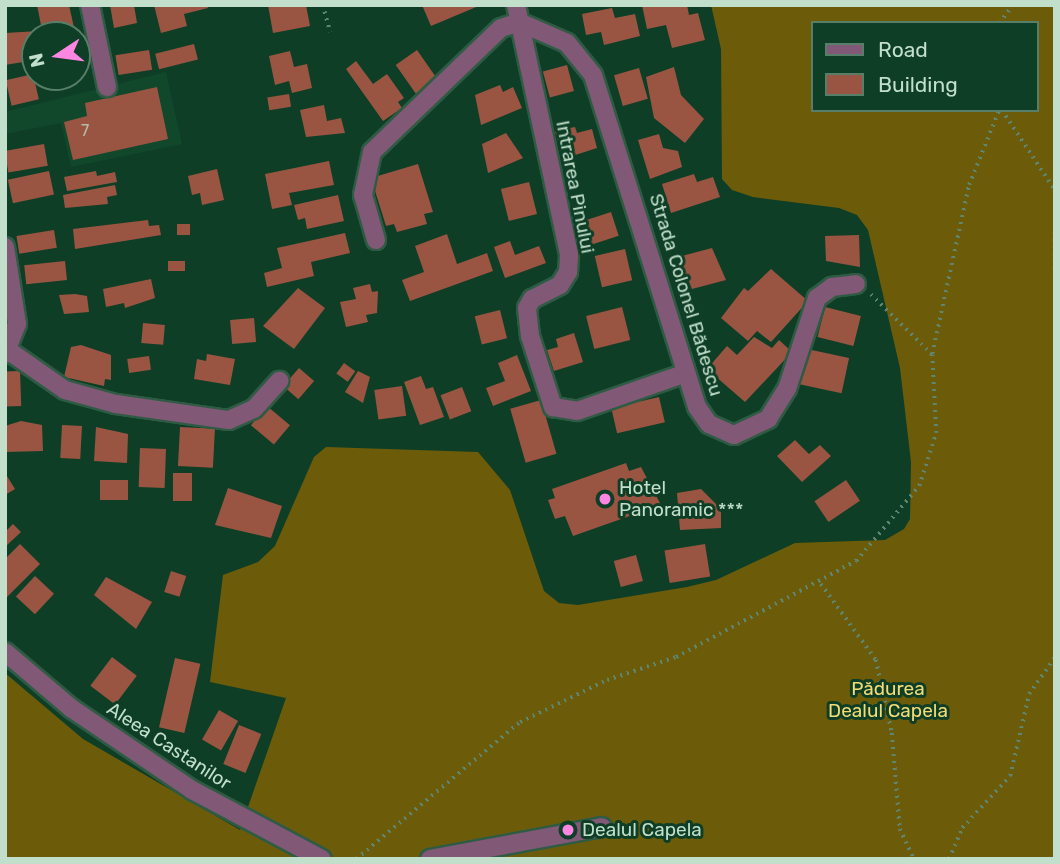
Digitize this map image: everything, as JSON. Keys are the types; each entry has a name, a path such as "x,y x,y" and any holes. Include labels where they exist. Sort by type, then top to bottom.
{"street":[{"path":"90,5 107,87"},
{"path":"376,240 363,195 372,152 517,14"},
{"name":"Intrarea Pinului","path":"517,14 569,255 568,272 560,285 532,299 527,308 530,337 553,407 577,411 686,373"},
{"name":"Strada Colonel Bădescu","path":"517,14 567,43 593,75 686,373 709,424 734,435 758,428 787,389 817,298 832,287 856,284"},
{"path":"5,247 17,324 7,353 65,390 148,410 229,420 254,409 279,381"},
{"name":"Aleea Castanilor","path":"5,652 71,708 192,790 322,859"},
{"path":"430,859 602,827"}],"path":[{"path":"323,5 330,32"},
{"path":"1001,21 1013,5"},
{"path":"356,859 520,722 607,680 676,657 821,584 856,561 919,486 936,433 932,355 969,185 1000,112"},
{"path":"1002,112 1055,190"},
{"path":"1055,232 1055,271"},
{"path":"856,284 932,355"},
{"path":"821,584 876,660 892,733 900,829 914,859"},
{"path":"950,859 962,828 1010,776 1030,694 1055,657"}],"shaded area":[{"path":"166,72 182,144 71,167 61,123 5,134 5,112"}],"green space":[{"name":"Pădurea Dealul Capela","path":"711,5 1055,5 1055,859 5,859 5,673 83,739 240,830 286,698 210,682 223,575 258,562 275,546 314,457 326,447 478,452 510,490 544,591 559,603 578,605 687,587 716,580 795,543 885,540 904,529 910,519 911,462 900,368 868,230 857,215 839,208 753,197 732,190 722,179 721,49"}],"building":[{"path":"37,5 69,5 73,21 40,21"},
{"path":"110,5 134,5 137,23 114,28"},
{"path":"154,5 207,5 208,8 184,14 187,26 161,33"},
{"path":"268,5 306,5 310,26 273,33"},
{"path":"422,5 481,5 431,26"},
{"path":"642,5 687,5 689,15 698,13 705,40 672,48 666,25 647,29"},
{"path":"612,8 615,18 635,14 640,36 604,45 601,32 586,35 582,14"},
{"path":"21,32 21,62 5,65 5,33"},
{"path":"194,44 198,60 159,69 155,54"},
{"path":"149,50 152,70 119,75 115,55"},
{"path":"417,50 437,79 416,94 396,65"},
{"path":"290,51 294,67 307,64 312,88 292,93 289,81 275,85 269,56"},
{"path":"356,61 373,84 387,74 404,98 398,102 402,108 383,121 346,69"},
{"path":"567,65 574,91 550,98 543,71"},
{"path":"674,67 681,95 704,119 685,143 654,118 646,77"},
{"path":"639,68 648,99 623,106 614,75"},
{"path":"21,77 21,91 37,91 39,99 12,106 6,80"},
{"path":"500,85 503,92 513,87 522,108 481,125 475,95"},
{"path":"157,87 168,139 73,160 64,122 87,116 85,103"},
{"path":"289,94 291,107 269,110 267,97"},
{"path":"324,105 327,121 341,118 345,133 306,137 300,110"},
{"path":"575,127 577,133 592,129 597,148 563,159 555,131"},
{"path":"506,133 523,158 488,173 482,144"},
{"path":"659,134 663,148 678,151 682,167 650,179 638,140"},
{"path":"44,144 48,166 8,173 5,151"},
{"path":"329,161 334,185 289,193 292,205 272,209 265,174"},
{"path":"418,164 433,212 424,214 427,224 397,232 394,224 386,226 371,178"},
{"path":"217,169 224,200 202,205 200,193 192,195 188,176"},
{"path":"49,171 54,194 13,203 8,180"},
{"path":"96,171 97,176 115,172 117,182 67,191 64,177"},
{"path":"694,174 697,182 713,177 720,197 671,213 662,184"},
{"path":"529,182 537,214 509,221 501,189"},
{"path":"115,185 117,195 107,197 108,204 65,208 63,195"},
{"path":"338,195 344,221 307,229 305,218 298,220 294,205"},
{"path":"611,212 619,236 587,246 580,222"},
{"path":"148,220 149,226 159,225 161,235 75,249 73,229"},
{"path":"177,224 190,224 190,235 177,235"},
{"path":"54,230 57,248 19,254 16,236"},
{"path":"345,233 350,253 311,262 314,276 267,287 264,273 282,268 277,248"},
{"path":"447,234 457,264 487,253 493,271 410,301 402,280 424,272 415,246"},
{"path":"859,235 860,267 826,261 825,236"},
{"path":"510,241 515,255 539,246 546,263 505,278 494,247"},
{"path":"712,248 726,280 692,289 678,257"},
{"path":"625,249 632,280 602,287 595,256"},
{"path":"65,261 67,280 26,284 24,265"},
{"path":"168,261 185,261 185,271 168,271"},
{"path":"771,269 808,301 771,342 757,331 748,341 721,318 744,288 748,291"},
{"path":"151,279 155,298 125,308 124,303 106,307 103,289"},
{"path":"370,284 372,292 378,291 377,313 366,315 368,322 346,327 340,302 356,299 353,288"},
{"path":"298,288 325,308 294,349 263,326"},
{"path":"59,295 87,296 89,312 64,314"},
{"path":"622,307 630,340 594,349 586,316"},
{"path":"825,307 861,316 853,346 818,337"},
{"path":"500,310 507,338 482,344 475,316"},
{"path":"254,318 256,342 232,344 230,320"},
{"path":"143,323 165,325 163,345 141,343"},
{"path":"574,333 583,362 554,371 547,350 558,347 556,339"},
{"path":"754,337 772,348 779,340 792,352 745,402 707,369 727,346 737,355"},
{"path":"81,345 111,355 111,380 105,379 104,386 64,377 71,347"},
{"path":"807,349 849,358 842,393 800,384"},
{"path":"207,354 235,359 230,385 194,379 197,359 206,361"},
{"path":"517,355 531,391 493,406 486,388 505,381 498,363"},
{"path":"149,356 151,370 129,373 127,359"},
{"path":"344,363 355,371 348,382 336,374"},
{"path":"299,368 314,381 298,399 283,386"},
{"path":"20,371 21,406 6,407 5,372"},
{"path":"358,371 370,377 363,403 345,392"},
{"path":"421,376 426,389 433,387 444,417 420,425 404,382"},
{"path":"402,386 406,416 378,420 374,390"},
{"path":"462,387 471,411 450,420 441,395"},
{"path":"659,397 665,422 617,433 611,408"},
{"path":"541,400 556,454 526,463 510,409"},
{"path":"267,406 290,425 274,444 251,425"},
{"path":"21,421 42,425 43,451 6,452 5,426"},
{"path":"62,425 82,426 80,459 60,458"},
{"path":"96,427 128,434 127,463 94,461"},
{"path":"180,427 215,429 213,468 178,466"},
{"path":"795,440 809,454 820,445 831,456 802,482 777,456"},
{"path":"140,448 166,449 165,488 139,487"},
{"name":"Hotel Panoramic ***","path":"626,463 629,471 641,467 661,505 573,536 565,516 555,519 548,500 555,498 552,489"},
{"path":"5,473 15,489 5,495"},
{"path":"173,473 192,473 192,501 173,501"},
{"path":"100,480 128,480 128,500 100,500"},
{"path":"846,480 860,501 828,522 814,501"},
{"path":"228,488 282,506 271,538 215,525"},
{"path":"701,489 721,509 721,528 680,530 677,493"},
{"path":"13,524 21,532 5,547 5,532"},
{"path":"20,544 40,564 5,599 5,559"},
{"path":"705,544 710,577 670,583 665,550"},
{"path":"636,555 643,581 621,587 614,561"},
{"path":"171,571 186,576 179,597 164,592"},
{"path":"35,576 54,594 35,614 16,596"},
{"path":"106,577 152,602 136,629 94,595"},
{"path":"112,657 137,676 115,704 90,686"},
{"path":"175,658 200,664 184,733 159,727"},
{"path":"219,710 238,721 221,750 202,739"},
{"path":"239,725 261,734 246,773 223,764"}],"place":[{"name":"Hotel Panoramic ***","path":"605,499"},
{"name":"Dealul Capela","path":"568,830"}]}
